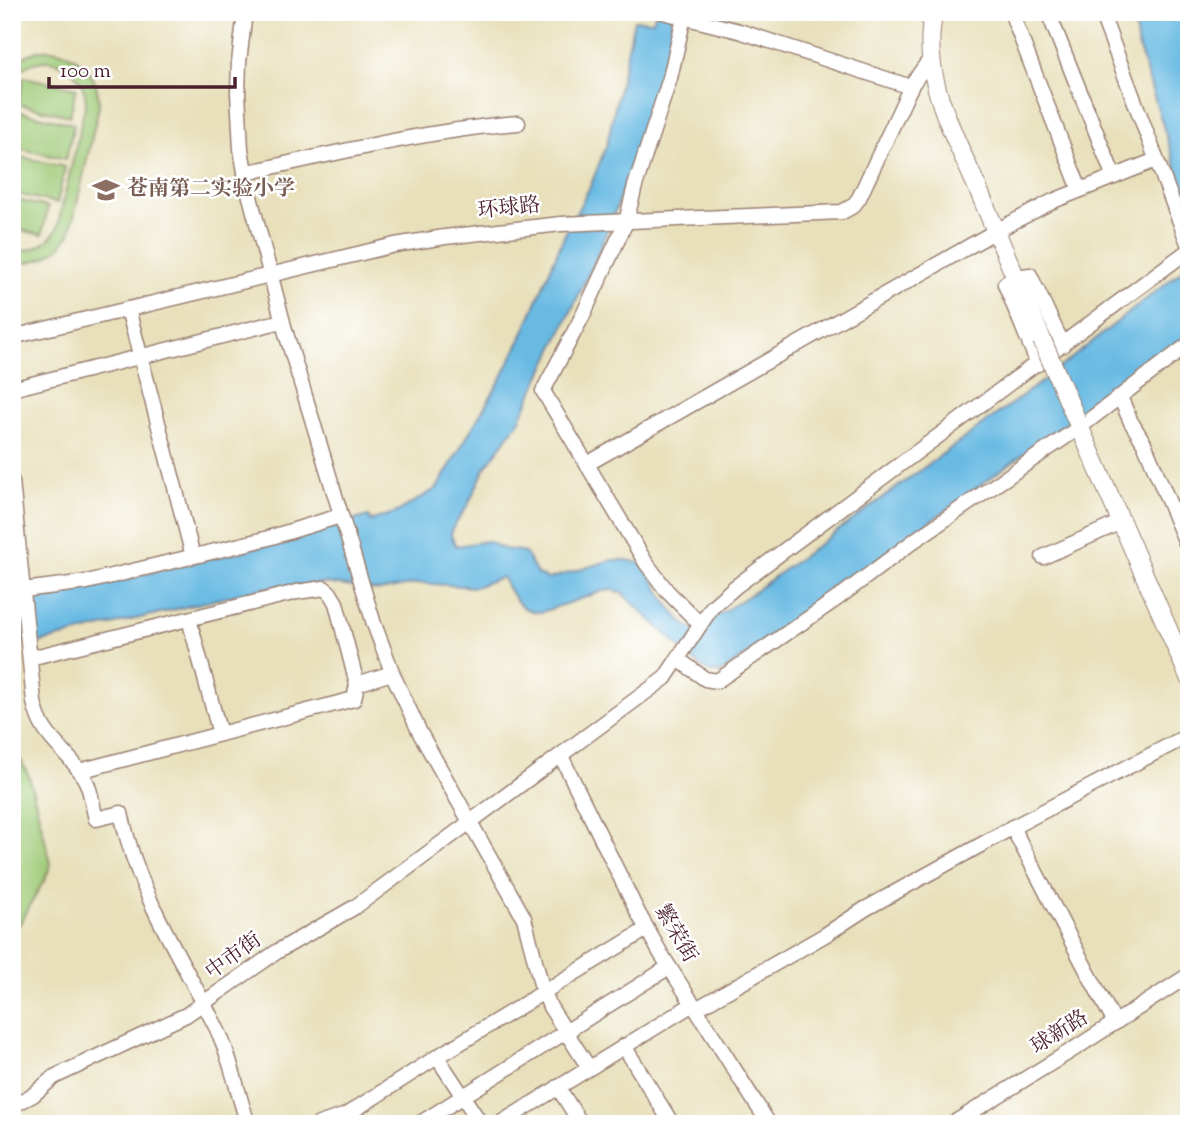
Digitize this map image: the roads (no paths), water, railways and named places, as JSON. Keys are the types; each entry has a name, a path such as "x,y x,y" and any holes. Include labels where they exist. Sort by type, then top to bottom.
{"main road":[{"path":"934,12 930,32 930,58 940,101 1189,677"}],"street":[{"path":"245,12 238,93 245,173 282,321 366,600 392,673 420,733 524,918 550,1007 589,1068"},
{"path":"1011,12 1080,190"},
{"path":"1048,12 1114,177"},
{"path":"1101,12 1189,248"},
{"path":"698,626 646,563 543,391 583,315 623,223 670,78 674,15 738,32 911,88"},
{"name":"环球路","path":"12,337 395,245 445,237 561,224 835,213 849,209 859,198 911,88 930,58"},
{"path":"245,173 425,134 518,122"},
{"path":"587,464 996,230 1053,201 1156,160"},
{"name":"中市街","path":"12,1106 33,1095 54,1077 159,1030 203,1004 278,951 355,907 666,678 712,607 735,587 1038,364 1189,248"},
{"path":"1038,364 1005,284 1015,277 1030,275 1063,345"},
{"path":"128,309 193,556"},
{"path":"12,389 282,321"},
{"path":"679,657 705,679 717,681 1120,397 1189,344"},
{"path":"1120,397 1144,443 1189,550"},
{"path":"12,481 34,702 39,721 44,731 85,777 96,818 121,813 131,855 144,891 225,1050 248,1124"},
{"path":"24,594 87,582 340,518"},
{"path":"1043,557 1121,522"},
{"path":"30,653 190,619 297,592 327,589 336,603 357,684 354,699 79,771"},
{"path":"190,619 220,734"},
{"path":"357,684 392,673"},
{"path":"499,1124 624,1046 825,935 865,909 1012,827 1189,735"},
{"name":"繁荣街","path":"561,755 647,929 769,1124"},
{"path":"1012,827 1054,905 1064,931 1115,1023"},
{"path":"319,1124 346,1115 647,929"},
{"path":"419,1124 669,967"},
{"name":"球新路","path":"952,1124 1189,975"},
{"path":"624,1046 672,1124"},
{"path":"438,1056 481,1124"},
{"path":"558,1087 581,1124"}],"water":[{"path":"656,12 672,12 670,48 615,212 518,423 485,468 468,505 451,530 456,546 487,541 504,549 520,551 526,554 537,574 548,579 612,560 640,563 679,619 697,632 1044,380 1189,265 1189,334 721,673 701,667 622,593 603,591 542,612 534,612 517,602 502,577 475,587 419,583 380,591 326,583 263,588 41,642 12,642 12,605 280,542 368,516 370,521 397,512 437,488 501,379 521,339 565,234 590,187 607,144 634,20 653,21"},
{"path":"1139,12 1189,12 1189,209 1137,42 1135,22"}],"place":[{"name":"苍南第二实验小学","path":"106,190"}]}
